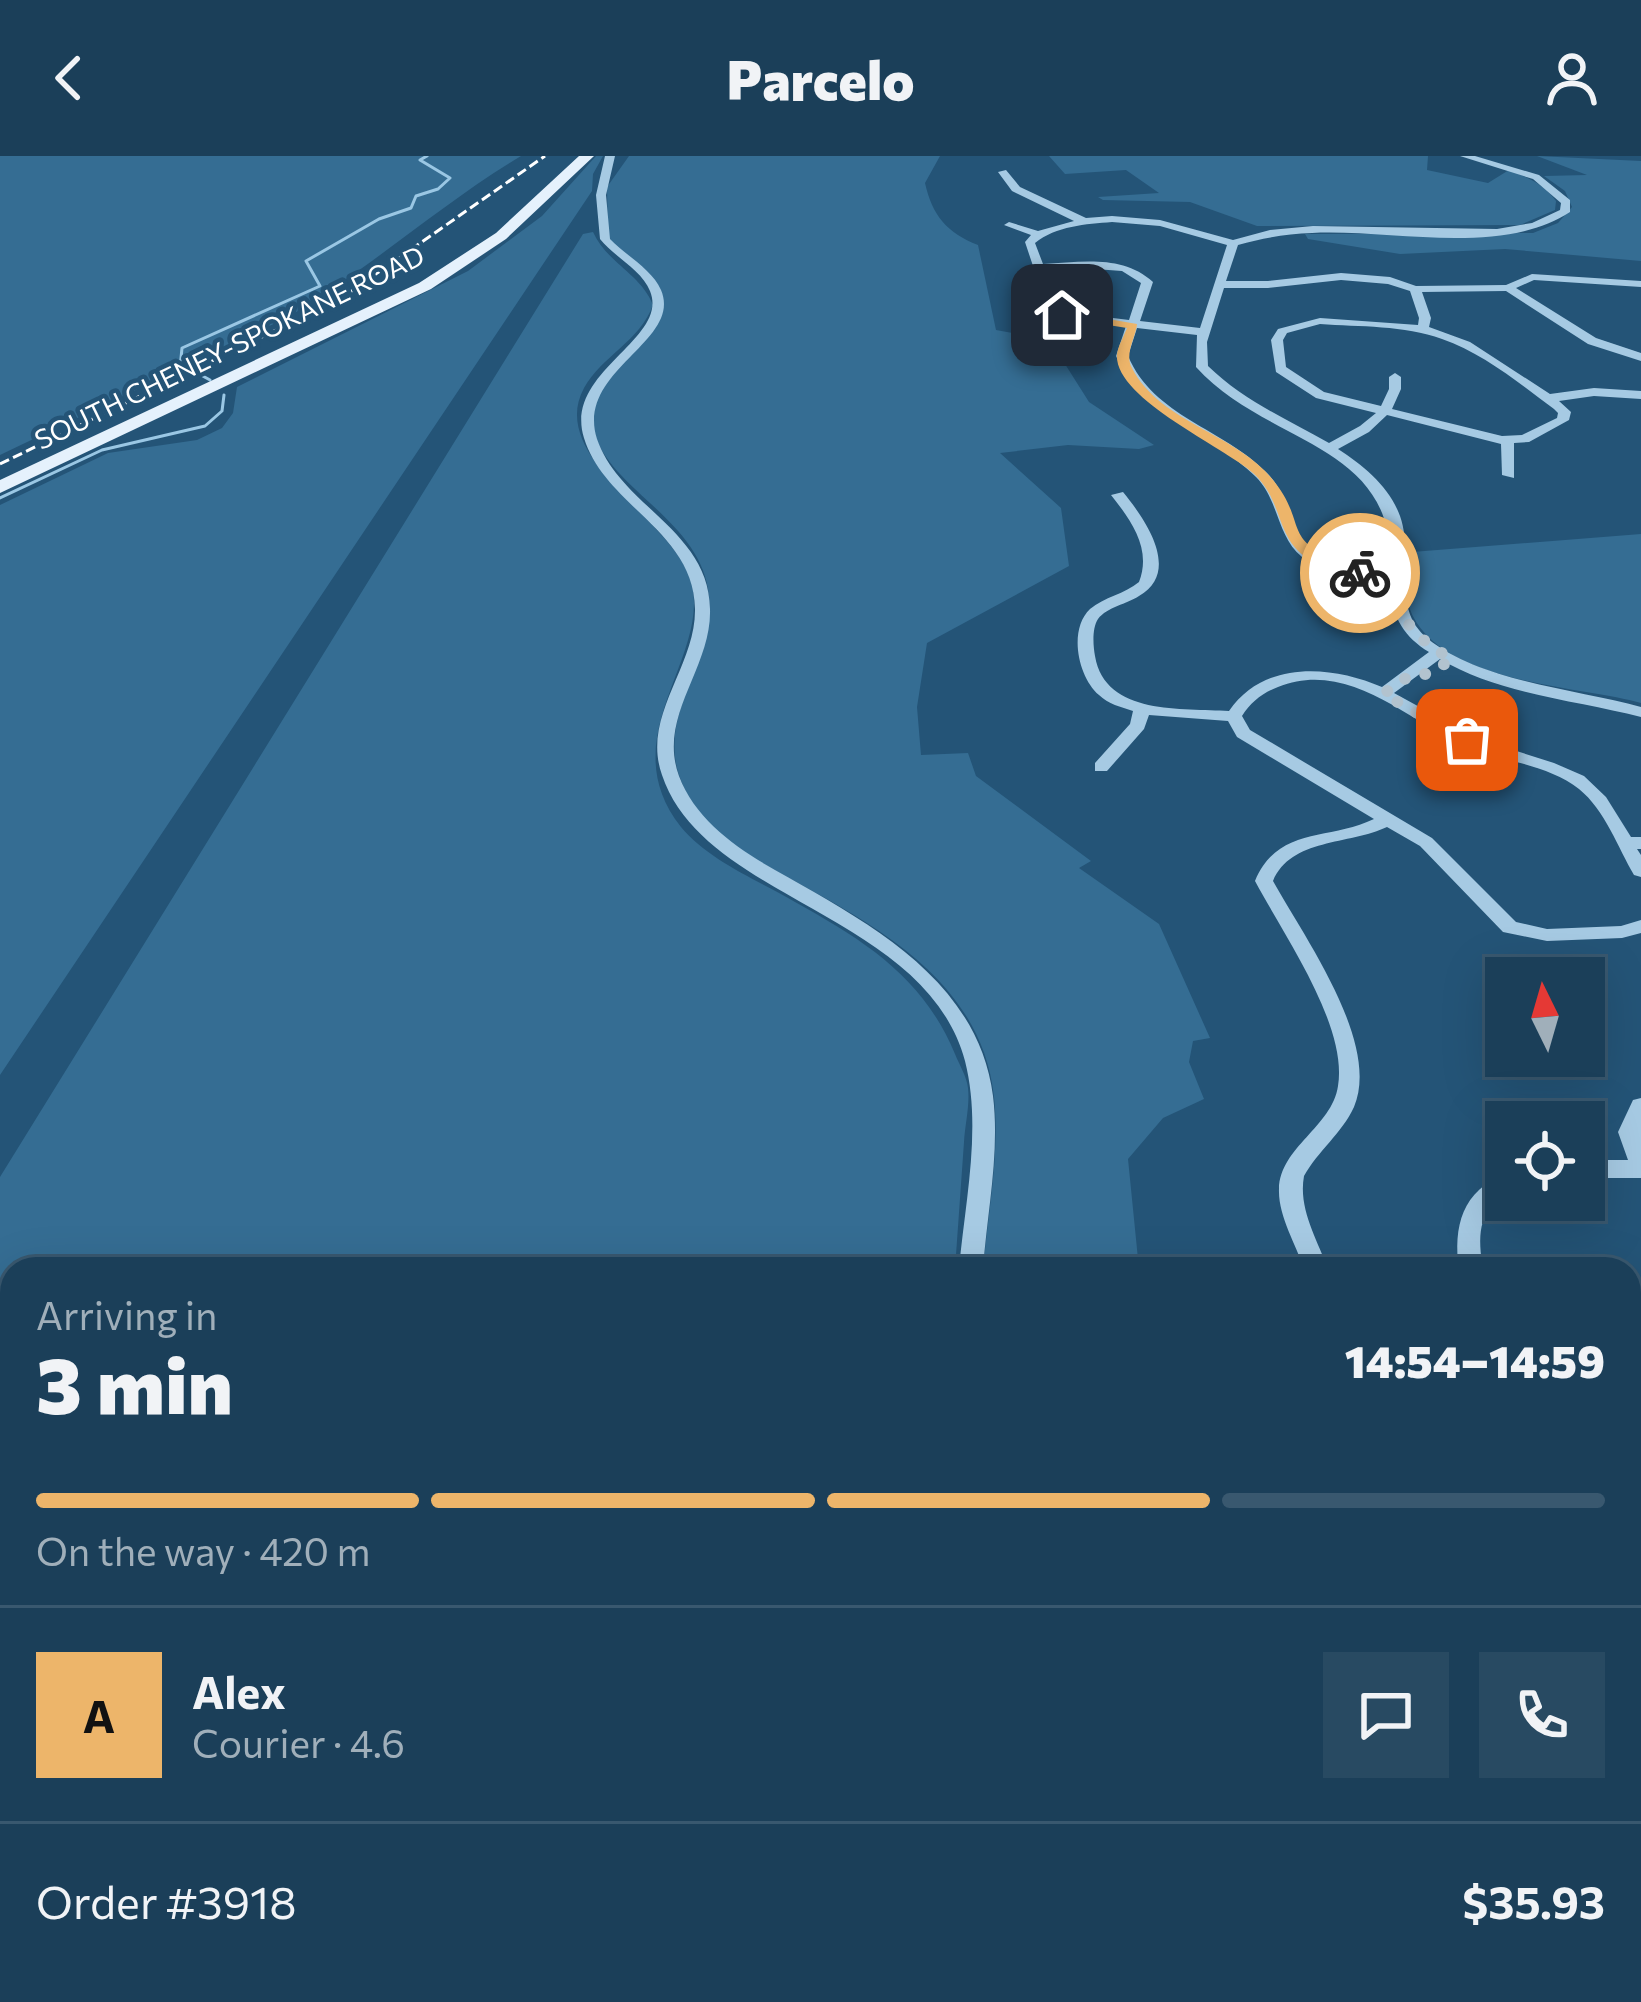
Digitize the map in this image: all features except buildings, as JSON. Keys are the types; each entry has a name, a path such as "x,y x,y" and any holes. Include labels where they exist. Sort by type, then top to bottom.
{"main road":[{"name":"SOUTH CHENEY-SPOKANE ROAD","path":"0,487 425,286 501,236 587,156"}],"street":[{"path":"610,156 601,195 605,239 655,288 659,306 654,323 592,389 586,416 591,441 685,552 700,583 703,613 665,739 668,770 683,803 714,838 892,948 929,984 961,1029 981,1090 983,1155 972,1257"},
{"path":"1202,335 1062,315 1052,309 1030,242 1038,234 1083,221 1120,217 1159,220 1232,243 1286,229 1505,231 1551,222 1565,212 1565,202 1535,177 1465,156"},
{"path":"1003,172 1012,187 1083,221"},
{"path":"1009,225 1038,234"},
{"path":"1232,243 1202,335 1202,367 1247,407 1325,445 1370,480 1390,507 1400,536 1397,584 1402,615 1446,656 1504,681 1641,712"},
{"path":"1039,268 1130,266 1147,283 1122,356 1134,382 1175,417 1234,451 1258,471 1276,492 1290,535 1302,550 1352,579 1397,584"},
{"path":"1218,282 1276,287 1315,276 1369,274 1415,289 1508,288 1532,277 1641,284"},
{"path":"1508,288 1592,341 1641,357"},
{"path":"1415,289 1425,318 1423,328"},
{"path":"1320,321 1423,328 1475,345 1550,398 1565,412 1563,420 1524,439 1507,440 1303,388 1280,369 1277,340 1282,331 1320,321"},
{"path":"1325,445 1354,434 1383,412 1395,396 1395,376"},
{"path":"1550,398 1594,392 1641,395"},
{"path":"1507,440 1510,475"},
{"path":"1118,495 1145,533 1151,574 1145,585 1096,613 1088,625 1091,682 1102,695 1142,708 1234,716"},
{"path":"1383,694 1412,674 1429,674 1446,656"},
{"path":"1234,716 1244,698 1291,673 1343,678 1467,740 1562,773 1591,789 1633,843 1641,871"},
{"path":"1101,766 1138,724 1142,708"},
{"path":"1234,716 1244,733 1426,842 1510,926 1547,935 1622,932 1641,926"},
{"path":"1312,1257 1290,1189 1295,1168 1336,1125 1347,1098 1351,1069 1328,1004 1264,881 1268,864 1281,850 1358,834 1387,820"},
{"path":"1605,1169 1641,1168 1629,1132 1641,1106"},
{"path":"1469,1257 1470,1212 1485,1195"}],"shaded area":[{"path":"0,156 521,156 286,318 0,455"},
{"path":"596,156 603,156 593,174 592,191 0,1075 0,505 108,453 197,440 222,428 233,413 237,387 468,271 542,216"},
{"path":"629,156 940,156 925,183 928,194 949,229 978,245 996,330 1068,343 1065,364 1089,402 1154,445 1139,449 1068,445 1000,453 1061,508 1069,566 927,643 917,707 921,755 968,753 976,776 1091,861 1079,868 1159,924 1210,1038 1193,1041 1189,1062 1204,1099 1163,1118 1128,1159 1138,1257 984,1257 994,1161 994,1097 984,1054 967,1017 942,984 879,931 726,839 702,816 684,788 674,749 676,727 705,641 709,596 703,569 690,546 616,469 601,450 593,428 593,408 601,389 645,340 663,308 655,284 608,239 607,187"},
{"path":"1049,156 1428,156 1427,170 1488,183 1509,170 1529,178 1556,201 1555,210 1520,225 1257,226 1190,202 1103,200 1098,197 1159,193 1126,170 1065,174"},
{"path":"1537,156 1641,161 1641,261 1505,249 1400,254 1308,239 1305,234 1533,233 1558,223 1572,207 1565,191 1544,176 1587,175"},
{"path":"593,232 653,305 639,329 584,388 577,413 582,438 595,462 677,553 689,575 694,604 690,634 659,727 656,760 662,793 681,827 705,850 868,947 909,982 942,1027 965,1075 968,1095 956,1257 0,1257 0,1177 583,234"},
{"path":"1641,534 1641,703 1477,666 1448,652 1424,632 1409,607 1412,552"}],"waterway":[{"path":"180,368 182,348 320,286 306,261 379,219 411,208 416,196 438,189 450,178 420,160 427,156"},
{"path":"201,375 210,380"},
{"path":"0,498 102,450 205,426 222,411 224,395"}],"railway":[{"path":"0,464 340,299 545,156"}],"way so far":[{"path":"1360,573 1398,580 1395,592 1402,615 1414,632 1452,659 1429,674 1412,674 1383,694 1467,740"}],"route":[{"path":"1062,315 1133,326 1122,356 1134,382 1175,417 1234,451 1258,471 1276,492 1290,535 1302,550 1343,571 1360,573"}]}
